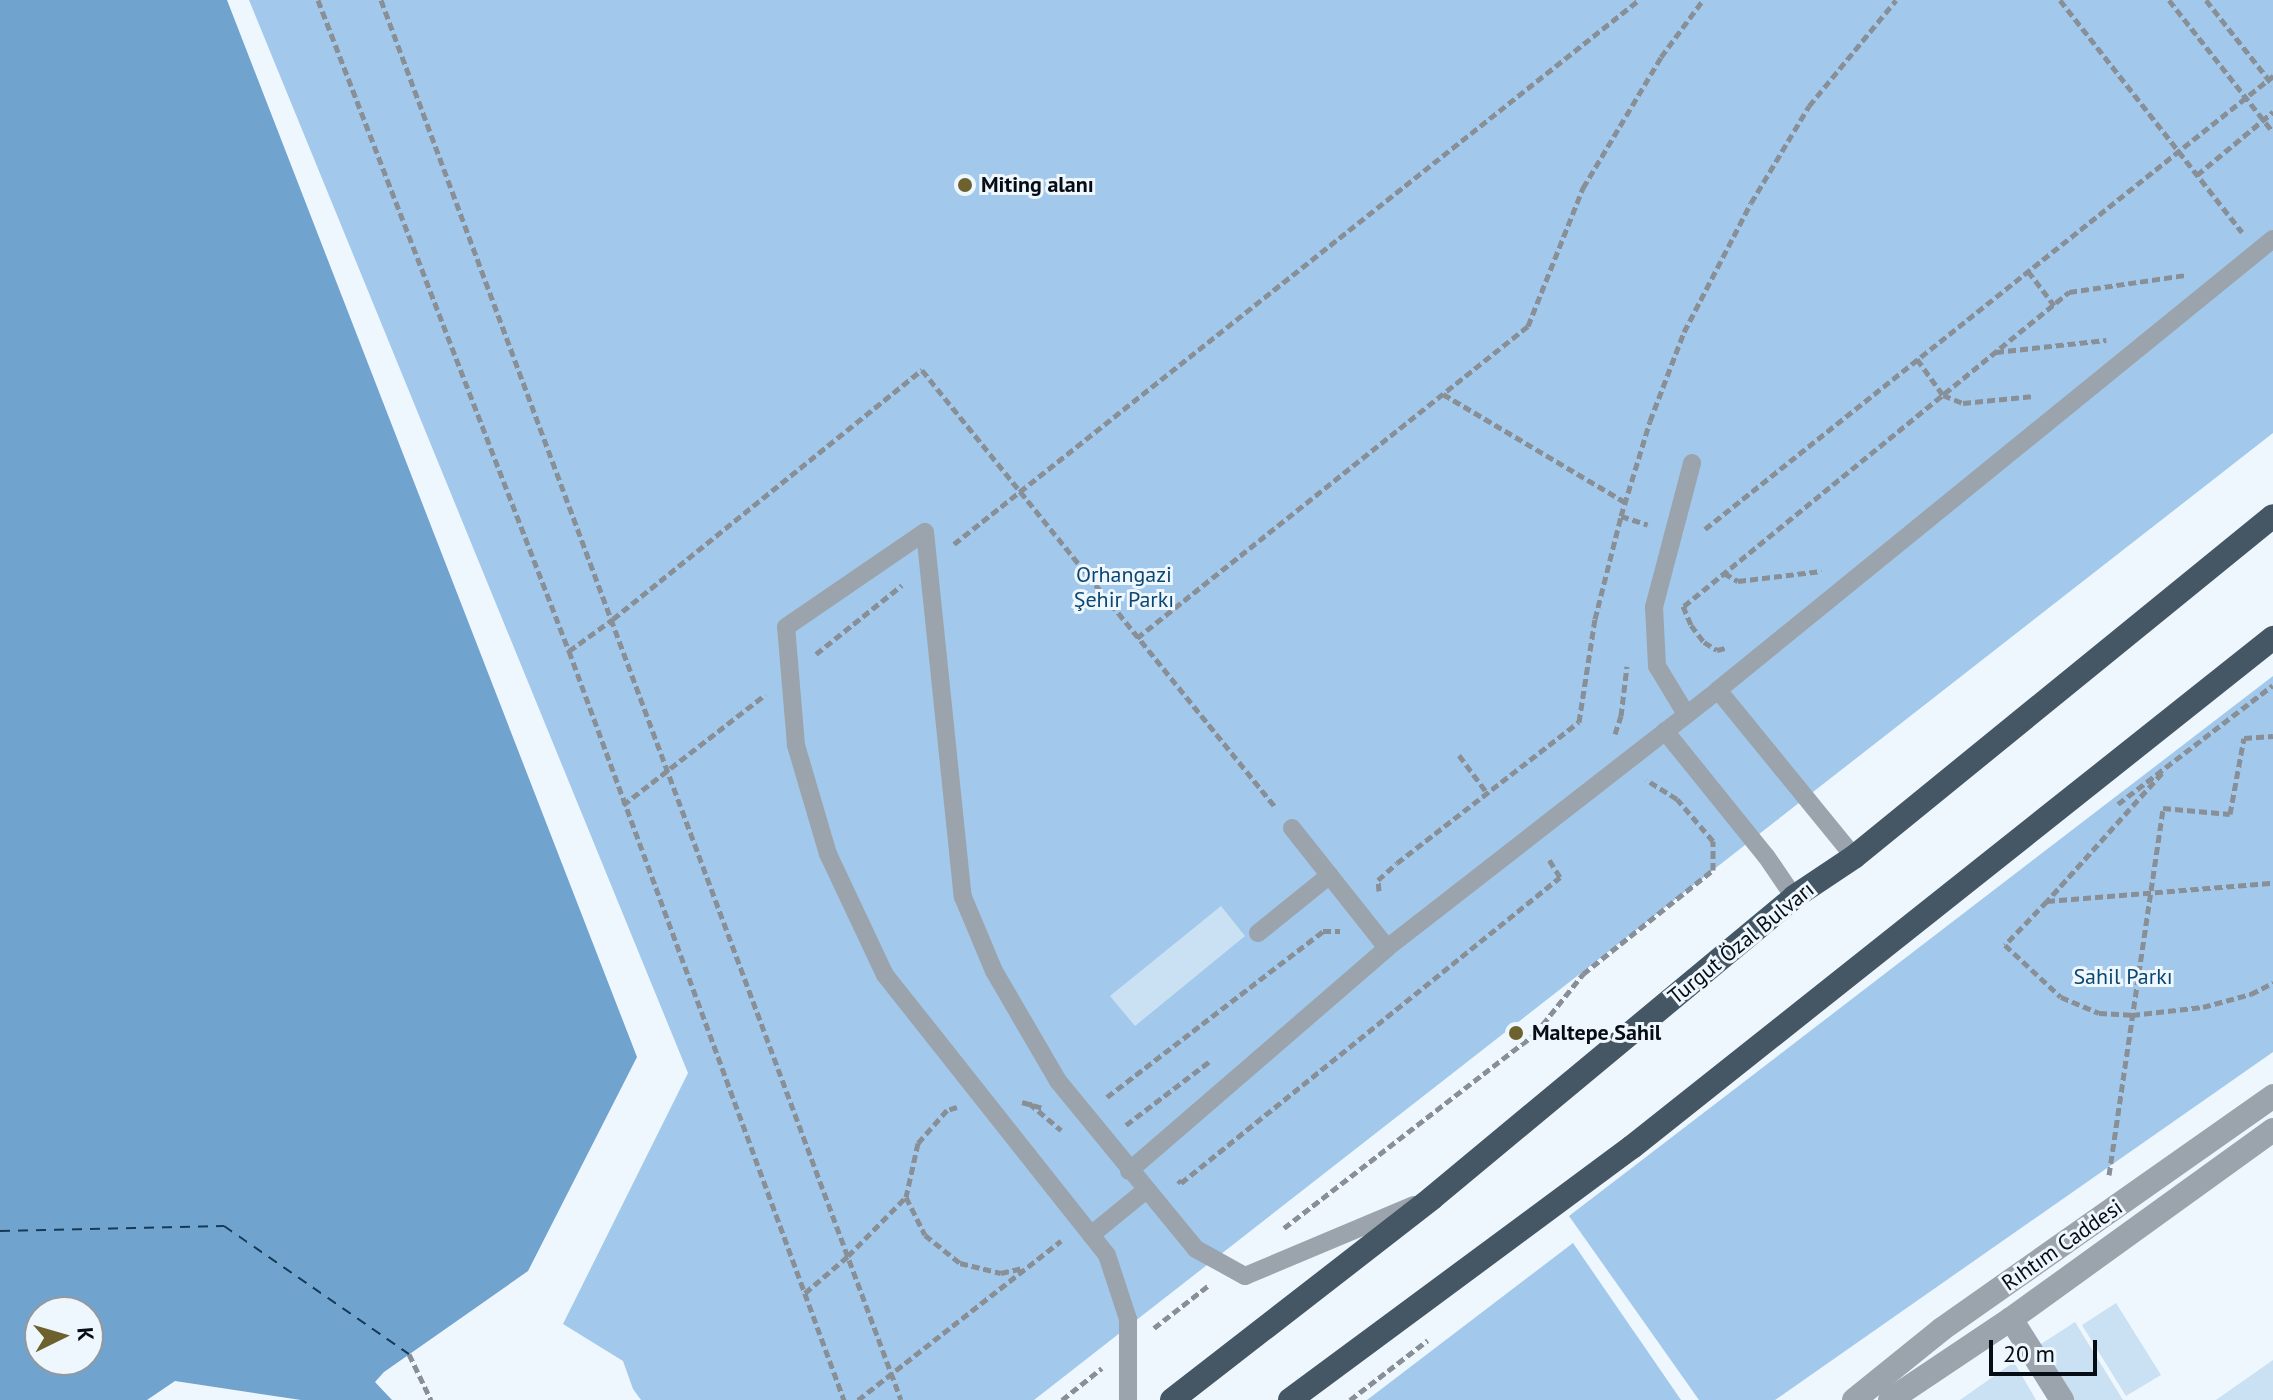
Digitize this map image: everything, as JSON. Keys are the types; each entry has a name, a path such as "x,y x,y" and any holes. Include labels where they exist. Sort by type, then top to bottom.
{"highway":[{"name":"Turgut Özal Bulvarı","path":"1172,1400 1432,1198 1794,897 1854,857 2273,516"},
{"path":"1290,1400 1632,1147 2273,638"}],"street":[{"name":"Rıhtım Caddesi","path":"1854,1400 1942,1329 2273,1096"},
{"name":"Rıhtım Caddesi","path":"1890,1400 2011,1319 2273,1130"},
{"path":"2011,1319 2062,1400"}],"lane":[{"path":"1086,1230 1387,948 1718,690 2273,239"},
{"path":"1686,714 1657,666 1654,607 1692,463"},
{"path":"1128,1400 1128,1319 1107,1255 885,975 828,854 796,745 786,627 925,532 963,897 994,971 1058,1081 1196,1249 1245,1276 1432,1198"},
{"path":"1718,690 1854,857"},
{"path":"1665,731 1766,856 1794,897"},
{"path":"1292,828 1387,948"},
{"path":"1258,933 1330,875"}],"path":[{"path":"318,0 569,651 844,1400"},
{"path":"381,0 670,771 901,1400"},
{"path":"623,805 670,771 1639,0"},
{"path":"1137,638 1528,326 1583,188 1661,57 1703,0"},
{"path":"1380,901 1378,880 1579,722 1595,619 1621,516 1684,332 1751,203 1809,106 1896,0"},
{"path":"2060,0 2257,251"},
{"path":"2169,0 2273,132"},
{"path":"1698,538 1702,530 2271,80 2206,0"},
{"path":"2197,175 2273,112"},
{"path":"2028,271 2054,305"},
{"path":"1683,606 2069,292 2190,274"},
{"path":"1995,352 2119,338 2107,348"},
{"path":"1917,359 1943,395 1963,403 2047,395"},
{"path":"569,651 922,370 1292,828"},
{"path":"1443,394 1625,502"},
{"path":"1621,516 1648,524 1646,538"},
{"path":"1724,573 1738,581 1826,570 1814,580"},
{"path":"1683,596 1683,606 1691,625 1704,642 1717,650 1732,647"},
{"path":"1612,741 1621,716 1629,655"},
{"path":"2103,1216 2163,808 2230,814 2244,738 2273,736"},
{"path":"1459,755 1487,793"},
{"path":"2170,763 2005,945 2061,997 2099,1013 2132,1015 2203,1007 2251,994 2273,983"},
{"path":"1281,1229 1535,1034 1583,974 1713,870 1713,841 1677,799 1650,779 1641,782"},
{"path":"1138,1180 1162,1161 1181,1183 1560,877 1546,855"},
{"path":"2047,901 2273,883"},
{"path":"805,1293 848,1256 906,1197 918,1143 947,1110 981,1099 1029,1103 1062,1114 1084,1113 1323,931 1338,929 1345,937"},
{"path":"1029,1103 1066,1134 1092,1140 1125,1126 1213,1058"},
{"path":"906,1197 925,1235 960,1263 1001,1273 1027,1267"},
{"path":"858,1400 1027,1267 1086,1230"},
{"path":"1062,1400 1231,1268"},
{"path":"409,1354 431,1400"}],"green space":[{"name":"Orhangazi Şehir Parkı","path":"249,0 2273,0 2273,433 1034,1400 641,1400 633,1389 623,1361 563,1324 688,1073"},
{"name":"Sahil Parkı","path":"2273,676 2273,1052 1775,1400 1699,1400 1569,1216"},
{"path":"1573,1243 1681,1400 1367,1400"}],"shaded area":[{"path":"0,0 227,0 637,1057 528,1271 384,1372 375,1382 392,1400 301,1400 175,1381 147,1400 0,1400"}],"building":[{"path":"1221,906 1245,936 1135,1026 1110,996"},
{"path":"2116,1303 2161,1375 2126,1396 2082,1325"},
{"path":"2075,1322 2123,1400 2072,1400 2038,1346"},
{"path":"2273,1360 2273,1400 2216,1400"},
{"path":"2014,1362 2036,1400 1960,1400"}],"ferry route":[{"path":"0,1231 224,1226 409,1354"}],"place":[{"name":"Miting alanı","path":"965,185"},
{"name":"Maltepe Sahil","path":"1516,1033"}]}
